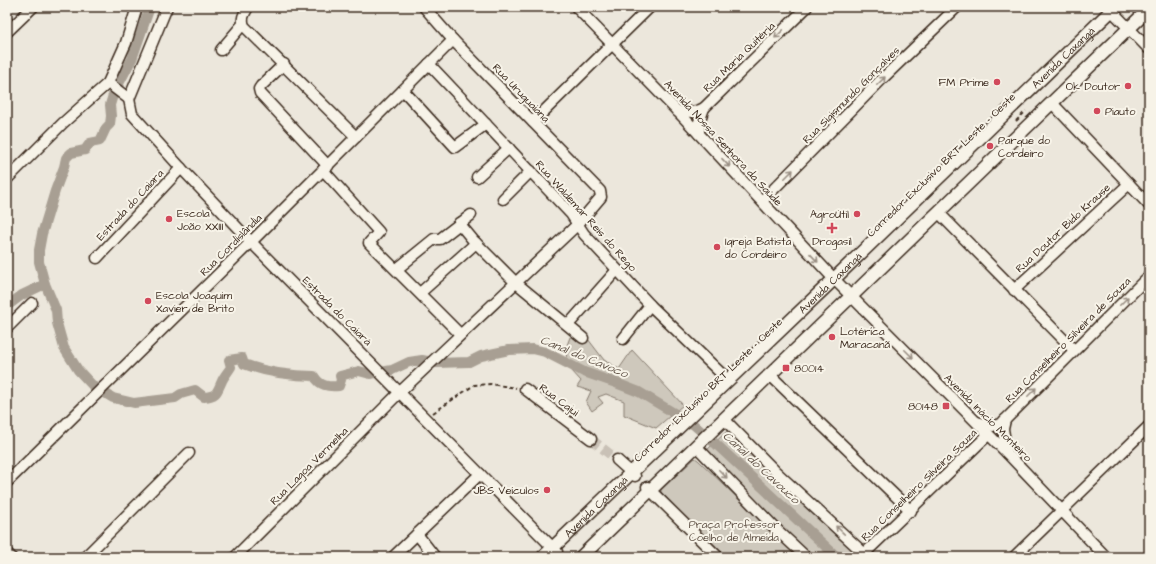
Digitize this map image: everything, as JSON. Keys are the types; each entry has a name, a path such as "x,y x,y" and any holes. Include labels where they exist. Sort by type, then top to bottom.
{"main road":[{"name":"Avenida Caxangá","path":"543,557 554,552 708,403 728,380 836,281 1115,9"},
{"path":"581,557 649,488 770,375 850,295 1052,103 1128,27 1149,9"}],"street":[{"path":"7,32 33,7"},
{"path":"7,179 63,123 110,84 126,43 137,7"},
{"path":"127,98 167,7"},
{"path":"248,7 242,17 243,24 356,137"},
{"name":"Rua Uruguaiana","path":"424,7 453,40 601,194 601,197 578,224"},
{"name":"Avenida Nossa Senhora da Saúde","path":"576,7 699,134 850,295"},
{"path":"533,122 650,7"},
{"name":"Rua Maria Quitéria","path":"677,111 686,113 698,111 704,108 807,7"},
{"name":"Rua Sigismundo Gonçalves","path":"762,201 882,79 957,7"},
{"path":"867,555 776,472 722,420 1128,27 1145,7"},
{"path":"1115,9 1128,27 1149,49"},
{"path":"221,50 243,24"},
{"name":"Rua Cordislândia","path":"7,482 326,168 453,40"},
{"path":"284,64 260,86 260,93 326,168 379,232 369,243 397,269 460,334"},
{"name":"Rua Waldemar Reis do Rego","path":"429,64 571,214 584,234 650,305 728,380"},
{"name":"Estrada do Caiará","path":"110,84 127,98 132,114 251,242 400,392 554,552"},
{"path":"403,90 456,147 486,124"},
{"path":"1052,103 1149,205"},
{"name":"Rua Maria Quitéria","path":"699,134 699,122 704,108"},
{"path":"477,176 509,148"},
{"name":"Estrada do Caiara","path":"97,258 181,168"},
{"path":"503,199 531,171"},
{"name":"Rua Doutor Bido Krause","path":"1014,290 1129,184"},
{"path":"938,212 1074,350"},
{"path":"397,269 434,239 440,239 471,215"},
{"path":"459,223 476,243 515,282 583,338"},
{"path":"515,282 578,224"},
{"path":"420,293 476,243"},
{"path":"568,325 617,270"},
{"name":"Rua Conselheiro Silveira de Souza","path":"975,421 993,426 1001,424 1149,276"},
{"name":"Corredor Exclusivo BRT Leste - Oeste","path":"708,403 836,281"},
{"name":"Rua Lagoa Vermelha","path":"235,557 400,392 515,282"},
{"name":"Avenida Inácio Monteiro","path":"850,295 1007,453 1106,557"},
{"path":"7,328 32,303"},
{"path":"623,339 650,305"},
{"path":"770,375 910,510"},
{"name":"Rua Cajui","path":"525,389 591,439"},
{"name":"Rua Conselheiro Silveira de Souza","path":"1005,420 1003,429 1007,453"},
{"path":"1014,557 1149,426"},
{"name":"Rua Conselheiro Silveira Souza","path":"867,555 910,510 988,435"},
{"path":"696,444 775,528 806,557"},
{"path":"85,557 189,453"},
{"path":"617,460 633,474"},
{"path":"393,557 480,474"},
{"path":"576,557 649,488 718,557"},
{"path":"417,534 435,557"},
{"path":"7,553 11,557"}],"path":[{"path":"1016,120 1026,111"},
{"name":"Rua Cajui","path":"425,418 474,385 491,384 525,389"}],"green space":[{"path":"581,335 588,339 604,360 619,369 632,350 683,405 656,428 624,415 624,401 606,394 598,397 603,403 592,411 586,402 591,391 577,387 581,381 571,370 565,351 570,337"},
{"path":"729,429 864,557 809,557 705,452"},
{"name":"Praça Professor Coelho de Almeida","path":"695,458 799,557 723,557 661,492 661,490"}],"waterway":[{"name":"Canal do Cavoco","path":"150,7 132,59 113,95 110,105 110,124 106,128 100,141 90,143 85,150 71,153 66,158 42,234 39,250 39,262 45,284 56,310 57,323 64,348 78,370 93,386 113,398 134,403 175,398 181,394 195,390 204,397 215,394 218,390 231,367 229,360 242,358 244,364 262,370 287,375 314,376 322,384 339,386 341,380 340,376 359,371 370,374 392,370 409,362 422,360 437,363 469,362 481,356 509,350 533,349 545,352 584,372 639,392 694,425 837,557"},
{"path":"7,306 22,295 45,284"}],"tunnel":[{"path":"591,439 617,460"}],"place":[{"name":"FM Prime","path":"997,82"},
{"name":"Ok Doutor","path":"1128,86"},
{"name":"Piauto","path":"1097,111"},
{"name":"Parque do Cordeiro","path":"990,146"},
{"name":"AgroÚtil","path":"857,214"},
{"name":"Escola João XXIII","path":"169,219"},
{"name":"Drogasil","path":"832,228"},
{"name":"Igreja Batista do Cordeiro","path":"717,247"},
{"name":"Escola Joaquim Xavier de Brito","path":"148,301"},
{"name":"Lotérica Maracanã","path":"832,337"},
{"name":"80014","path":"786,368"},
{"name":"80148","path":"946,406"},
{"name":"JBS Veículos","path":"547,490"}],"water label":[{"name":"Canal do Cavouco","path":"761,468"}]}
